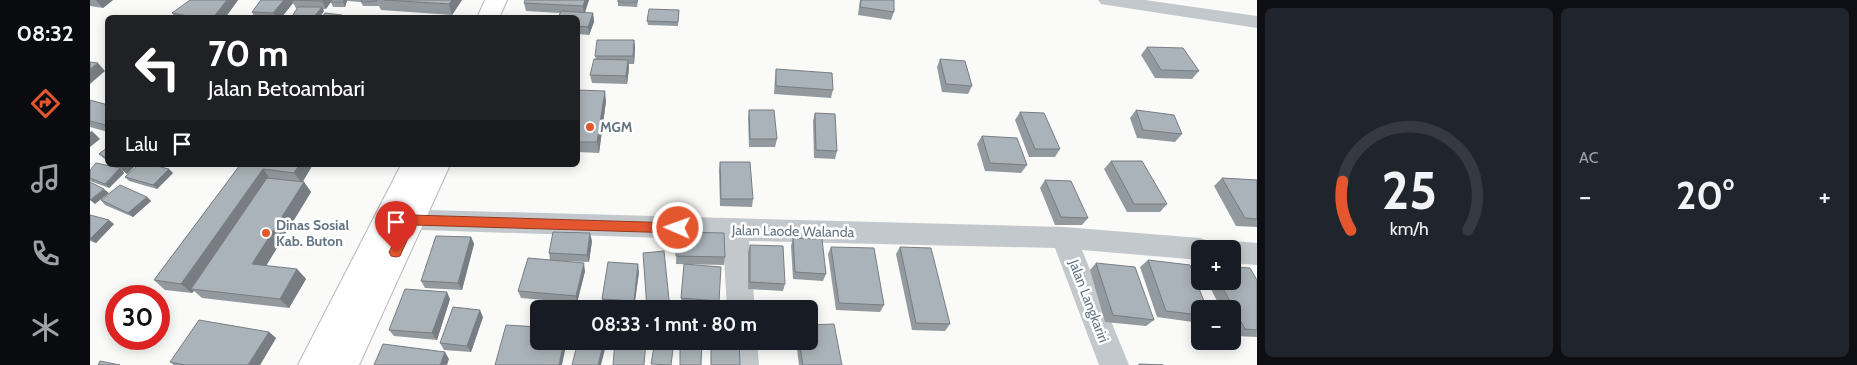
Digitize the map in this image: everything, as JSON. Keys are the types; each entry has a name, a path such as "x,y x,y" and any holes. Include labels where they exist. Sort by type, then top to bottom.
{"main road":[{"path":"489,15 496,0"},
{"path":"505,15 511,0"},
{"path":"342,365 399,220 413,167"},
{"path":"315,365 399,220 436,167"}],"street":[{"path":"1107,0 1257,22"},
{"name":"Jalan Laode Walanda","path":"399,220 1064,238 1191,248"},
{"path":"735,230 739,300"},
{"name":"Jalan Langkariri","path":"1064,238 1114,365"},
{"path":"1241,253 1257,254"},
{"path":"743,350 744,365"}],"building":[{"path":"190,0 227,0 215,15 182,15 172,13"},
{"path":"261,0 284,0 273,13 252,12"},
{"path":"332,0 344,0 343,2 330,2"},
{"path":"362,0 376,0 377,1 361,2"},
{"path":"384,0 452,0 449,4"},
{"path":"525,0 585,0 583,6 524,3"},
{"path":"618,0 637,0 637,2 618,2"},
{"path":"861,0 894,0 894,12 860,7"},
{"path":"298,7 322,7 315,15 293,15"},
{"path":"649,9 679,10 678,22 647,21"},
{"path":"561,11 593,13 588,27 580,26 580,15 559,15"},
{"path":"325,13 342,15 323,15"},
{"path":"597,40 634,40 633,56 595,56"},
{"path":"1147,47 1183,48 1199,71 1161,70"},
{"path":"594,59 628,60 626,76 590,75"},
{"path":"940,59 965,61 972,86 946,84"},
{"path":"90,62 98,63 90,69"},
{"path":"776,69 832,73 833,90 776,86"},
{"name":"MGM","path":"580,90 605,91 597,142 580,142"},
{"path":"90,100 105,104 105,125 90,121"},
{"path":"749,110 774,110 777,139 750,139"},
{"path":"1136,110 1174,115 1182,134 1143,130"},
{"path":"1020,112 1044,113 1060,149 1035,149"},
{"path":"815,113 835,114 837,151 816,150"},
{"path":"982,136 1017,138 1027,165 990,163"},
{"path":"105,149 105,157 99,154"},
{"path":"1111,161 1142,161 1167,204 1134,204"},
{"path":"720,162 750,162 753,199 721,199"},
{"path":"96,163 105,165 105,167 120,168 105,184 90,178 90,170"},
{"path":"136,167 161,167 169,169 153,185 125,177"},
{"path":"239,167 298,167 294,173 263,169 181,284 154,280"},
{"name":"Dinas Sosial Kab. Buton","path":"267,178 304,182 252,264 297,269 280,299 191,289"},
{"path":"1222,178 1257,180 1257,219 1245,218"},
{"path":"1045,180 1071,181 1088,218 1061,217"},
{"path":"90,182 104,189 90,200"},
{"path":"120,185 147,197 128,213 101,200"},
{"path":"90,215 109,220 90,239"},
{"path":"553,232 590,233 587,255 549,253"},
{"path":"677,232 724,233 725,257 676,256"},
{"path":"436,236 471,237 458,283 421,281"},
{"path":"793,238 822,239 826,274 795,272"},
{"path":"750,245 783,246 785,284 750,282"},
{"path":"831,247 874,248 884,305 839,303"},
{"path":"900,247 931,248 950,324 916,323"},
{"path":"664,251 669,300 646,300 643,253"},
{"path":"528,258 584,263 576,296 518,291"},
{"path":"1148,260 1190,265 1191,290 1200,290 1204,300 1191,300 1191,314 1166,311"},
{"path":"608,262 638,264 634,300 602,299"},
{"path":"1096,263 1135,267 1154,320 1113,315"},
{"path":"684,264 721,267 719,300 681,298"},
{"path":"1241,268 1250,268 1257,280 1257,330 1245,329 1241,322 1241,300 1229,300 1224,290 1241,290"},
{"path":"405,289 447,292 432,333 389,330"},
{"path":"453,307 480,310 467,346 440,343"},
{"path":"199,320 269,332 248,365 185,365 170,362"},
{"path":"834,324 842,365 803,365 800,350 818,350 818,325"},
{"path":"506,325 530,326 530,350 562,350 559,365 495,365"},
{"path":"383,344 445,352 440,365 374,365"},
{"path":"576,350 602,350 598,365 572,365"},
{"path":"614,350 645,350 644,365 613,365"},
{"path":"653,350 673,350 671,365 651,364"},
{"path":"680,350 702,350 701,365 680,365"},
{"path":"711,350 739,350 740,365 711,365"},
{"path":"100,361 120,365 98,365"}],"place":[{"name":"MGM","path":"590,127"},
{"name":"Dinas Sosial Kab. Buton","path":"266,233"}],"route":[{"path":"396,252 411,220 678,228"}]}
